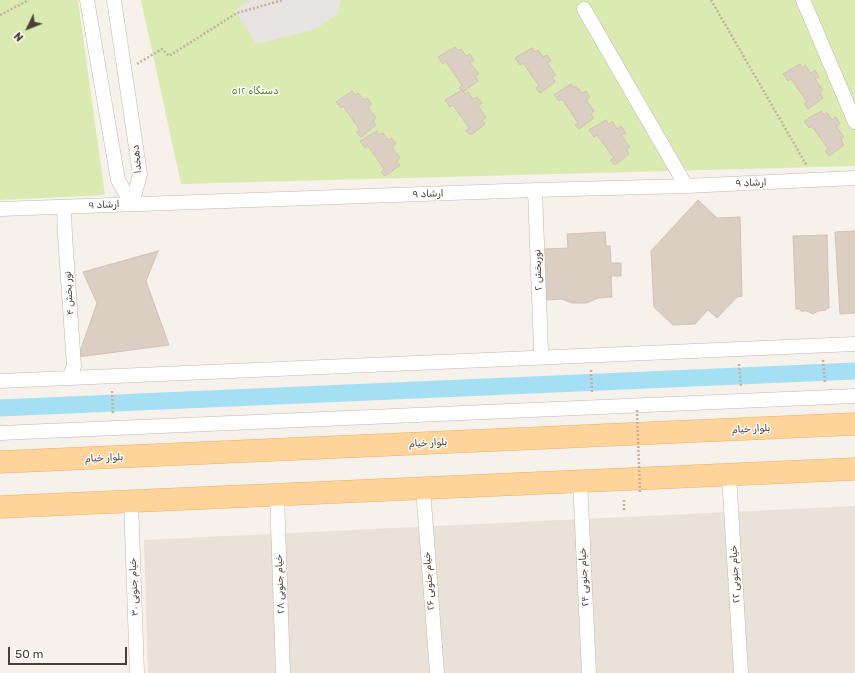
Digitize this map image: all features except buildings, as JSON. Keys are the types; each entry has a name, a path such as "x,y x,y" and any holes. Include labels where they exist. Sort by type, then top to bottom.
{"main road":[{"name":"بلوار خیام","path":"0,462 855,424"},
{"path":"0,507 855,469"}],"street":[{"path":"87,0 118,180 132,204"},
{"name":"دهخدا","path":"114,0 140,174 132,204"},
{"path":"803,0 855,122"},
{"path":"584,9 686,186"},
{"name":"ارشاد ۹","path":"0,209 686,186 855,178"},
{"name":"نوربخش ۲","path":"535,190 540,350"},
{"name":"نور بخش ۴","path":"64,208 74,366 69,378"},
{"path":"0,381 855,344"},
{"path":"0,433 855,396"},
{"name":"خیام جنوبی ۲۲","path":"729,475 741,673"},
{"name":"خیام جنوبی ۲۴","path":"580,481 588,673"},
{"name":"خیام جنوبی ۲۶","path":"423,488 437,673"},
{"name":"خیام جنوبی ۲۸","path":"277,495 283,673"},
{"name":"خیام جنوبی ۳۰","path":"131,501 137,673"}],"path":[{"path":"0,15 29,0"},
{"path":"125,71 162,49 169,56 237,13 283,0"},
{"path":"712,0 815,180"},
{"path":"823,346 825,397"},
{"path":"739,349 741,401"},
{"path":"590,356 592,407"},
{"path":"111,376 113,428"},
{"path":"637,410 640,493"},
{"path":"624,493 624,510"}],"shaded area":[{"path":"249,0 341,0 338,14 314,30 256,44 235,10"},
{"path":"855,506 855,673 148,673 144,540"}],"green space":[{"path":"0,0 78,0 105,195 0,200"},
{"name":"۵۱۲ دستگاه","path":"141,0 855,0 855,166 181,184"}],"waterway":[{"path":"0,408 855,371"}]}
